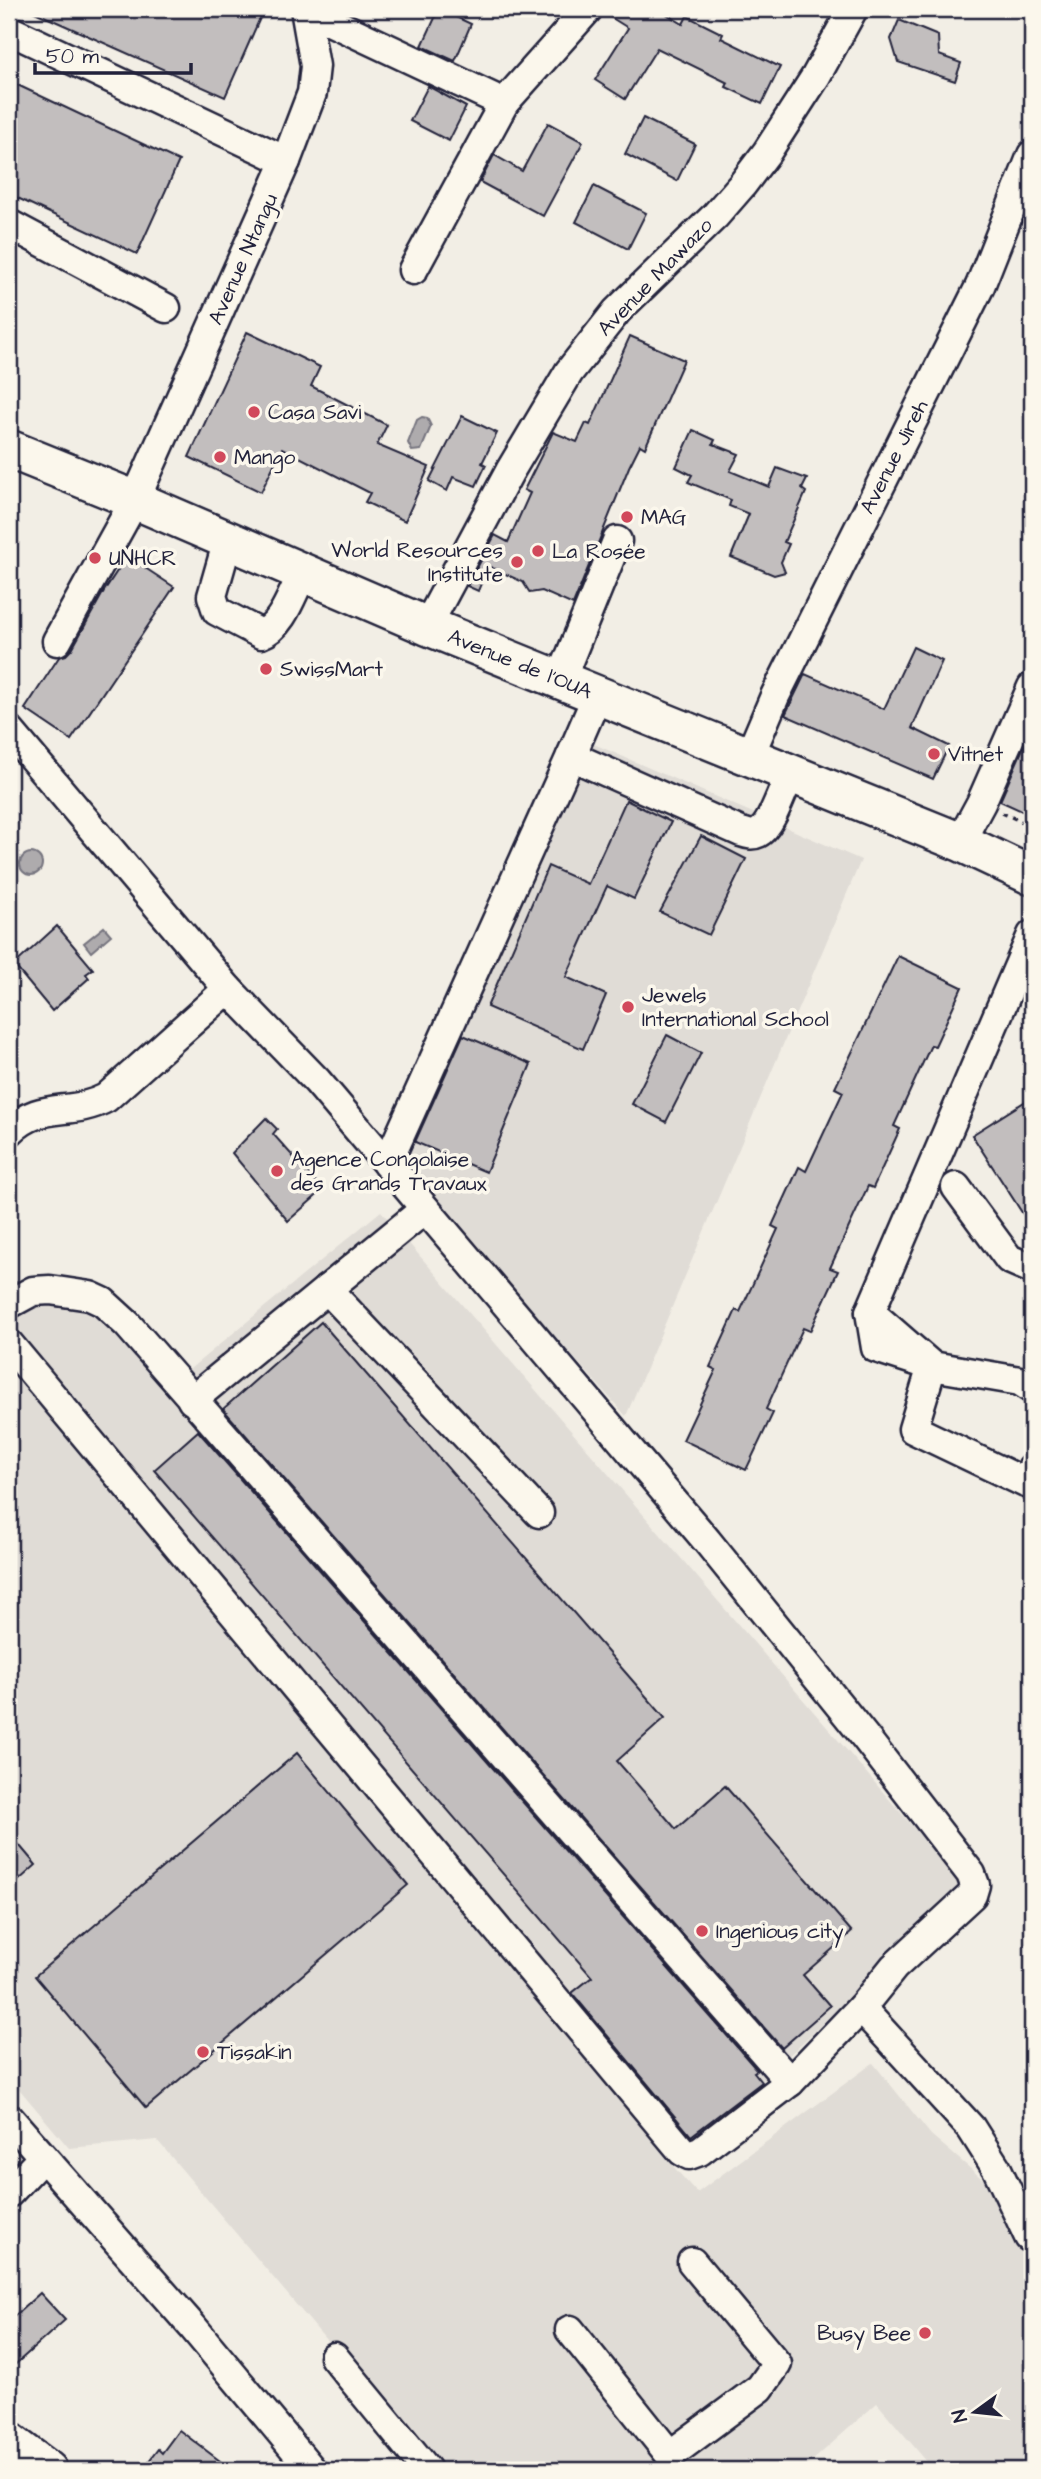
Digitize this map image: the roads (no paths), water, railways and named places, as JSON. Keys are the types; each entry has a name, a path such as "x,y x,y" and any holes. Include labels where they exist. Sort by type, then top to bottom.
{"main road":[{"name":"Avenue de l’OUA","path":"9,449 560,681 960,842 1032,876"},
{"path":"9,2441 48,2470"}],"street":[{"path":"305,9 504,103"},
{"name":"Avenue Ntangu","path":"57,640 135,500 286,161 312,93 315,66 305,9"},
{"path":"413,270 504,103 588,9"},
{"name":"Avenue Mawazo","path":"427,626 510,471 569,372 617,311 715,216 768,152 816,76 853,9"},
{"path":"9,30 286,161"},
{"name":"Avenue Jireh","path":"749,757 775,696 980,286 1032,155"},
{"path":"9,224 166,308"},
{"path":"228,541 212,596 213,602 217,611 261,634 271,631 303,573"},
{"path":"560,681 617,541"},
{"path":"960,842 981,803 1032,687"},
{"path":"387,1164 597,696"},
{"path":"9,730 228,989 317,1081 707,1541 971,1874 975,1885 972,1895 894,1967 861,2008 790,2082 700,2151 689,2155 682,2151 9,1344"},
{"path":"571,756 751,835 765,827 790,774"},
{"path":"1032,935 870,1312 932,1366 1020,1381 1032,1389"},
{"path":"9,1132 30,1115 91,1106 106,1098 228,989"},
{"path":"956,1188 1009,1259 1032,1269"},
{"path":"192,1400 425,1209"},
{"path":"327,1289 540,1513"},
{"path":"9,1304 33,1291 50,1290 90,1296 103,1302 127,1324 790,2082"},
{"path":"932,1366 913,1429 1026,1483 1032,1469"},
{"path":"861,2008 971,2128 997,2169 1028,2238"},
{"path":"9,2118 192,2326 312,2470"},
{"path":"9,2193 42,2158"},
{"path":"570,2330 664,2463 760,2388 777,2364 692,2262"},
{"path":"334,2357 427,2470"}],"place":[{"name":"Casa Savi","path":"254,412"},
{"name":"Mango","path":"220,457"},
{"name":"MAG","path":"627,517"},
{"name":"La Rosée","path":"538,551"},
{"name":"UNHCR","path":"95,558"},
{"name":"World Resources Institute","path":"517,562"},
{"name":"SwissMart","path":"266,669"},
{"name":"Vitnet","path":"934,754"},
{"name":"Jewels International School","path":"628,1007"},
{"name":"Agence Congolaise des Grands Travaux","path":"277,1171"},
{"name":"Ingenious city","path":"702,1931"},
{"name":"Tissakin","path":"203,2052"},
{"name":"Busy Bee","path":"925,2333"}]}
